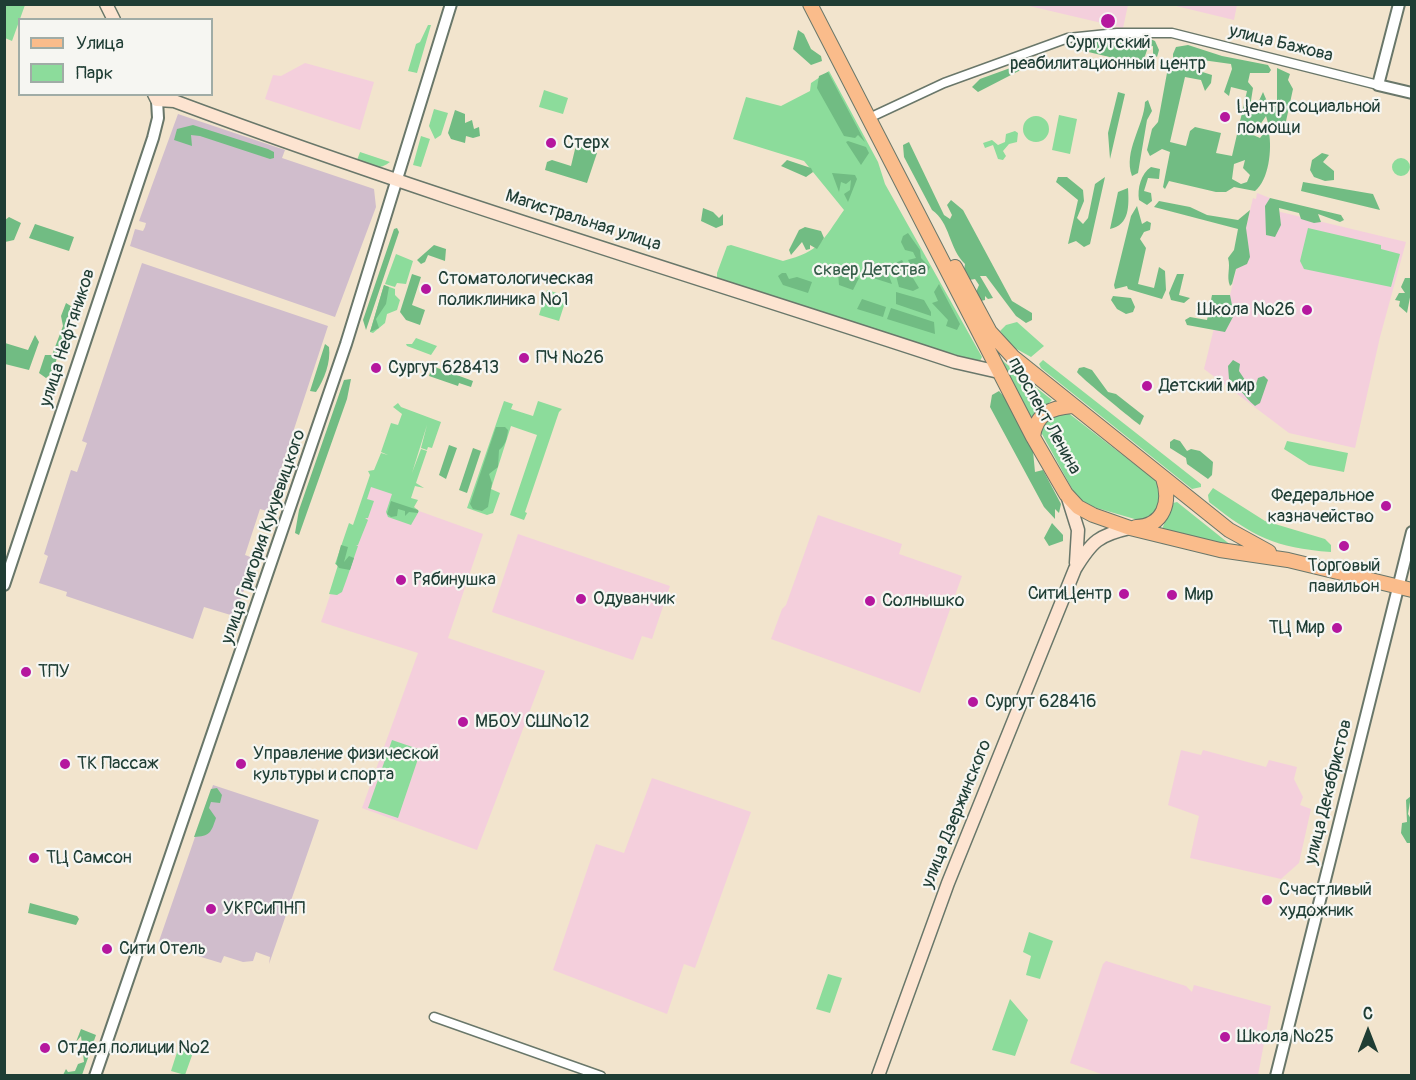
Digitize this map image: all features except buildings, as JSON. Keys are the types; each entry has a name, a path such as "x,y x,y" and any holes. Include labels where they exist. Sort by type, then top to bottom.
{"main road":[{"path":"106,4 113,18"},
{"name":"проспект Ленина","path":"810,4 1033,436 1066,494 1078,507 1130,528 1220,550 1288,560 1405,589"},
{"name":"Магистральная улица","path":"155,97 174,101 276,140 398,181 955,362 999,372"},
{"name":"проспект Ленина","path":"884,145 893,154 990,332 1019,362 1229,530 1254,545 1288,560"},
{"path":"1033,436 1034,425 1040,417 1053,408 1072,406"},
{"path":"1130,528 1154,523 1162,515 1168,491 1163,478"},
{"name":"улица Дзержинского","path":"1066,494 1078,530 1075,568"},
{"name":"улица Дзержинского","path":"878,1076 948,883 1075,568 1089,546 1097,539 1130,528"}],"street":[{"name":"улица Григория Кукуевицкого","path":"95,1076 277,551 398,181 452,4"},
{"path":"1378,85 1399,4"},
{"name":"улица Бажова","path":"869,118 944,83 1068,38 1152,31 1172,33 1412,93"},
{"name":"улица Нефтяников","path":"4,585 153,138 158,118 155,97"},
{"name":"улица Декабристов","path":"1276,1076 1405,589 1412,532"},
{"path":"434,1017 602,1076"}],"shaded area":[{"name":"Сургутский реабилитационный центр","path":"1128,4 1123,28 1025,5"},
{"path":"1172,5 1237,5 1234,20"},
{"path":"305,63 374,82 360,130 265,99 273,75 281,76"},
{"path":"178,114 285,150 282,158 374,189 376,207 335,317 130,246 135,229 143,231 145,227 146,223 139,221"},
{"name":"Школа №26","path":"1257,193 1270,198 1268,209 1406,242 1380,337 1355,448 1289,433 1204,369 1214,328 1222,329 1253,198 1256,199"},
{"path":"142,263 328,326 267,511 260,509 245,555 256,559 234,616 204,607 193,639 66,596 67,592 39,583 48,556 44,554 71,470 77,472 87,443 82,441"},
{"path":"368,484 396,493 394,502 483,534 448,638 545,671 477,850 362,808 418,653 321,622"},
{"name":"Солнышко","path":"818,515 902,544 899,554 962,576 920,693 771,639 782,609 786,605"},
{"name":"Одуванчик","path":"518,534 670,586 652,639 642,636 633,660 492,612"},
{"path":"1181,750 1201,755 1203,750 1266,767 1269,760 1297,767 1294,779 1303,797 1300,805 1311,809 1299,863 1281,879 1190,858 1199,816 1168,805"},
{"path":"652,778 751,812 695,968 684,964 667,1014 553,970 596,844 624,853"},
{"path":"213,785 319,820 269,964 270,957 256,952 253,961 243,962 224,956 221,963 158,944"},
{"path":"1106,961 1186,986 1192,992 1194,985 1271,1006 1258,1075 1104,1075 1070,1063 1103,964"}],"green space":[{"path":"4,5 25,5 20,18 18,18 12,41 5,38"},
{"path":"428,25 431,25 417,73 408,71 416,44 420,42"},
{"path":"798,30 804,34 811,49 821,56 822,61 811,65 793,49"},
{"path":"1148,38 1155,41 1159,50 1157,57 1153,54 1153,46 1148,47 1144,59 1139,64 1080,50 1083,42 1095,39 1141,45"},
{"path":"1188,45 1222,56 1268,65 1271,70 1269,73 1250,73 1248,82 1253,88 1250,107 1258,103 1263,92 1269,106 1277,100 1277,68 1290,74 1288,80 1293,89 1283,135 1268,123 1266,116 1253,135 1260,138 1263,134 1269,133 1270,140 1270,155 1264,180 1255,191 1234,187 1226,192 1216,192 1169,181 1165,189 1163,187 1170,152 1162,149 1150,156 1147,150 1152,129 1158,122 1169,62 1173,62 1176,47","holes":["1181,59 1231,64 1232,69 1224,92 1229,96 1231,87 1247,91 1232,156 1216,153 1221,133 1195,127 1190,131 1186,146 1170,142 1185,77 1201,80 1205,91 1211,83 1212,75 1180,65","1245,160 1243,168 1250,175 1247,182 1241,184 1232,179 1234,164"]},
{"path":"1035,59 1042,59 978,92 972,87 980,79"},
{"name":"сквер Детства","path":"829,71 878,162 885,184 982,357 979,363 717,279 727,246 731,245 783,261 796,257 820,243 844,210 804,161 733,139 746,97 781,106 810,91 811,83"},
{"path":"828,72 865,142 858,135 855,138 844,136 817,88 819,76"},
{"path":"544,90 568,98 563,114 539,107"},
{"path":"1118,92 1125,94 1110,159 1108,133"},
{"path":"1148,100 1152,111 1147,120 1138,173 1132,176 1130,157 1145,102"},
{"path":"434,109 448,113 441,135 435,139 429,126"},
{"path":"455,110 465,114 465,123 472,120 474,129 479,127 480,136 473,138 466,136 465,143 451,139 448,133"},
{"path":"1059,115 1077,119 1070,154 1052,150"},
{"path":"1036,116 1045,120 1049,129 1045,138 1036,142 1027,138 1023,129 1027,120"},
{"path":"193,125 268,149 274,152 274,158 270,159 200,136 191,135 192,146 174,140 177,129"},
{"path":"1015,131 1018,133 1017,142 1009,144 1003,151 1006,156 1003,160 998,159 993,145 985,148 983,143 992,140 998,145 1005,142 1006,134"},
{"path":"421,136 430,139 421,167 413,165"},
{"path":"846,142 866,147 869,153 861,165"},
{"path":"909,142 944,215 950,219 952,215 947,205 951,200 963,210 1012,301 1032,313 1032,320 1026,323 1016,316 986,276 980,276 993,298 988,299 985,296 985,300 981,301 976,292 979,285 975,279 969,280 964,270 965,264 956,251 946,228 932,210 904,157 903,145"},
{"path":"576,145 597,153 587,183 545,170 547,162 552,160 571,166"},
{"path":"360,152 390,162 378,167 356,163"},
{"path":"1322,153 1329,155 1323,162 1334,171 1334,180 1325,181 1314,177 1310,170 1312,160"},
{"path":"1401,158 1407,161 1410,167 1407,173 1401,176 1395,173 1392,167 1395,161"},
{"path":"787,160 811,168 813,172 806,177 781,166"},
{"path":"1151,167 1160,169 1159,179 1148,178 1144,191 1151,193 1152,201 1147,205 1139,200 1139,191 1142,177"},
{"path":"832,173 855,175 857,179 848,202 844,194 850,190 851,180 846,184 841,182 839,192"},
{"path":"1058,177 1067,177 1083,190 1084,201 1077,218 1083,224 1088,218 1095,184 1105,177 1090,244 1084,247 1076,241 1068,244 1078,200 1056,182"},
{"path":"1303,182 1373,194 1380,210 1301,191"},
{"path":"1128,188 1128,207 1125,219 1117,227 1110,229 1118,192"},
{"path":"1270,198 1341,215 1344,220 1340,222 1318,214 1321,222 1314,223 1301,219 1299,213 1279,208 1281,225 1275,237 1266,235 1265,206"},
{"path":"1159,201 1190,207 1207,215 1238,220 1250,210 1246,228 1250,257 1247,264 1236,269 1230,286 1228,258 1234,250 1238,229 1154,207"},
{"path":"1137,206 1142,224 1147,221 1151,223 1150,230 1144,232 1140,239 1146,248 1138,284 1154,288 1159,267 1165,271 1166,290 1162,299 1128,289 1127,286 1115,289 1114,285 1131,216"},
{"path":"703,208 713,212 719,218 723,214 723,225 716,228 701,221"},
{"path":"9,217 21,223 14,240 5,242 5,220"},
{"path":"35,224 74,237 69,251 29,238"},
{"path":"805,227 821,231 824,238 817,249 810,245 810,249 806,250 802,242 791,255 789,250 799,230"},
{"path":"397,228 399,232 366,330 363,320 394,229"},
{"path":"1308,228 1381,245 1381,249 1400,254 1391,287 1304,269 1300,261"},
{"path":"908,233 920,250 921,258 930,267 927,273 917,276 908,260 916,258 913,252 905,250 901,242 903,236"},
{"path":"434,245 446,249 445,261 428,255 425,262 421,264 417,260"},
{"path":"396,254 413,261 406,284 397,283 395,287 385,284"},
{"path":"902,260 919,288 913,291 899,287 893,264"},
{"path":"871,262 886,268 892,284 867,276"},
{"path":"838,272 859,278 853,290 839,285"},
{"path":"786,273 789,279 797,277 812,282 808,293 783,285 778,276"},
{"path":"412,274 421,277 412,305 425,310 420,325 406,320 400,312"},
{"path":"1177,274 1184,274 1179,295 1190,298 1184,303 1171,300 1169,293"},
{"path":"1405,278 1410,278 1411,292 1407,313 1399,306 1400,301 1395,300 1399,293 1405,293 1401,287"},
{"path":"939,284 960,324 957,330 946,326 948,320 932,303 938,301 934,292"},
{"path":"384,285 395,289 395,295 400,300 397,310 387,314 385,323 373,333 370,332"},
{"path":"384,285 389,287 386,304 376,319 379,328 370,332"},
{"path":"547,290 567,296 559,321 539,315"},
{"path":"896,292 924,300 931,316 896,304"},
{"path":"1212,295 1230,295 1234,315 1225,332 1187,325 1185,320 1190,317 1207,320"},
{"path":"1113,296 1131,298 1135,307 1133,312 1126,314 1117,309 1111,300"},
{"path":"862,299 886,307 883,317 857,309"},
{"path":"66,303 74,308 52,373 46,378 39,373 45,355 52,355 63,326 61,316"},
{"path":"891,308 934,322 935,334 887,319"},
{"path":"1017,322 1044,346 1031,357 1013,347 1000,331 1006,325"},
{"path":"35,335 39,342 29,370 5,364 5,343 28,350"},
{"path":"416,338 437,346 431,355 407,346 406,344 412,344"},
{"path":"989,342 1004,362 1052,400 1034,417 1029,416"},
{"path":"325,344 329,347 326,371 316,392 310,391"},
{"path":"1043,360 1201,484 1201,487 1192,489 1041,368 1039,364"},
{"path":"1233,360 1240,364 1239,371 1249,386 1256,384 1258,378 1264,376 1268,380 1260,403 1255,406 1229,379 1228,366"},
{"path":"432,366 473,381 471,387 459,383 458,386 429,376"},
{"path":"1079,368 1092,370 1108,392 1116,394 1144,416 1140,425 1077,372"},
{"path":"351,379 347,399 299,535 295,533 299,510 344,380"},
{"path":"999,391 1006,399 1033,451 1035,472 1043,470 1061,504 1059,513 1055,509 1055,519 1044,507 990,407 992,395"},
{"path":"504,401 513,404 511,409 533,416 538,401 562,409 559,412 524,520 510,515 537,435 511,426 491,489 500,493 493,513 487,515 467,508"},
{"path":"398,403 401,407 441,422 432,448 428,447 427,450 421,448 427,425 412,473 421,449 427,451 416,483 424,488 415,486 411,498 418,500 414,507 419,511 411,525 388,517 386,512 392,494 371,487 367,499 374,501 368,518 365,518 368,520 358,545 356,545 358,546 342,592 337,595 329,594 338,565 335,564 349,523 353,525 370,475 368,471 374,470 381,453 388,455 381,452 391,423 398,425 402,414 393,407"},
{"path":"1067,412 1155,480 1160,488 1158,509 1147,520 1138,520 1083,504 1076,496 1042,434 1046,421"},
{"path":"496,427 505,427 508,430 505,444 499,450 498,467 489,474 492,483 488,507 482,511 473,509 470,504"},
{"path":"297,429 299,443 296,460 288,476 277,486"},
{"path":"1174,439 1180,441 1187,451 1191,449 1200,451 1213,462 1212,475 1208,479 1187,464 1186,458 1170,448 1170,442"},
{"path":"1287,441 1348,453 1344,472 1309,465 1284,449"},
{"path":"449,445 457,448 446,479 439,475"},
{"path":"473,448 481,451 467,493 459,490"},
{"path":"1213,488 1265,521 1325,539 1331,545 1331,552 1294,547 1252,532 1209,502 1208,495"},
{"path":"391,501 418,510 418,513 409,512 405,516 405,511 398,509 397,516 391,517 387,514"},
{"path":"1177,502 1232,546 1162,529 1173,503"},
{"path":"1052,523 1063,535 1063,541 1049,546 1044,538"},
{"path":"341,545 348,547 344,562 349,556 354,558 350,570 339,568 336,564"},
{"path":"392,740 421,750 398,818 368,808"},
{"path":"217,788 222,795 220,803 211,802 209,808 216,818 213,827 207,835 194,837 211,789"},
{"path":"1411,796 1408,814 1411,819 1411,843 1407,843 1401,833 1402,823 1407,822 1406,800"},
{"path":"30,903 77,916 79,919 76,925 28,913"},
{"path":"1029,932 1053,941 1040,979 1026,975 1031,956 1023,952"},
{"path":"828,974 842,978 830,1013 816,1009"},
{"path":"1010,999 1028,1020 1015,1056 992,1050"},
{"path":"81,1029 96,1035 82,1075 63,1075 66,1069 68,1072 75,1071 78,1064 84,1062 81,1036 76,1042"},
{"path":"180,1043 195,1047 185,1075 171,1071"}],"place":[{"name":"Сургутский реабилитационный центр","path":"1108,21"},
{"name":"Центр социальной помощи","path":"1225,117"},
{"name":"Стерх","path":"551,143"},
{"name":"Стоматологическая поликлиника №1","path":"426,289"},
{"name":"Школа №26","path":"1307,310"},
{"name":"ПЧ №26","path":"524,358"},
{"name":"Сургут 628413","path":"376,368"},
{"name":"Детский мир","path":"1147,386"},
{"name":"Федеральное казначейство","path":"1386,506"},
{"name":"Торговый павильон","path":"1344,546"},
{"name":"Рябинушка","path":"401,580"},
{"name":"СитиЦентр","path":"1124,594"},
{"name":"Мир","path":"1172,595"},
{"name":"Одуванчик","path":"581,599"},
{"name":"Солнышко","path":"870,601"},
{"name":"ТЦ Мир","path":"1337,628"},
{"name":"ТПУ","path":"26,672"},
{"name":"Сургут 628416","path":"973,702"},
{"name":"МБОУ СШ№12","path":"463,722"},
{"name":"ТК Пассаж","path":"65,764"},
{"name":"Управление физической культуры и спорта","path":"241,764"},
{"name":"ТЦ Самсон","path":"34,858"},
{"name":"Счастливый художник","path":"1267,900"},
{"name":"УКРСиПНП","path":"211,909"},
{"name":"Сити Отель","path":"107,949"},
{"name":"Школа №25","path":"1225,1037"},
{"name":"Отдел полиции №2","path":"45,1048"}]}
